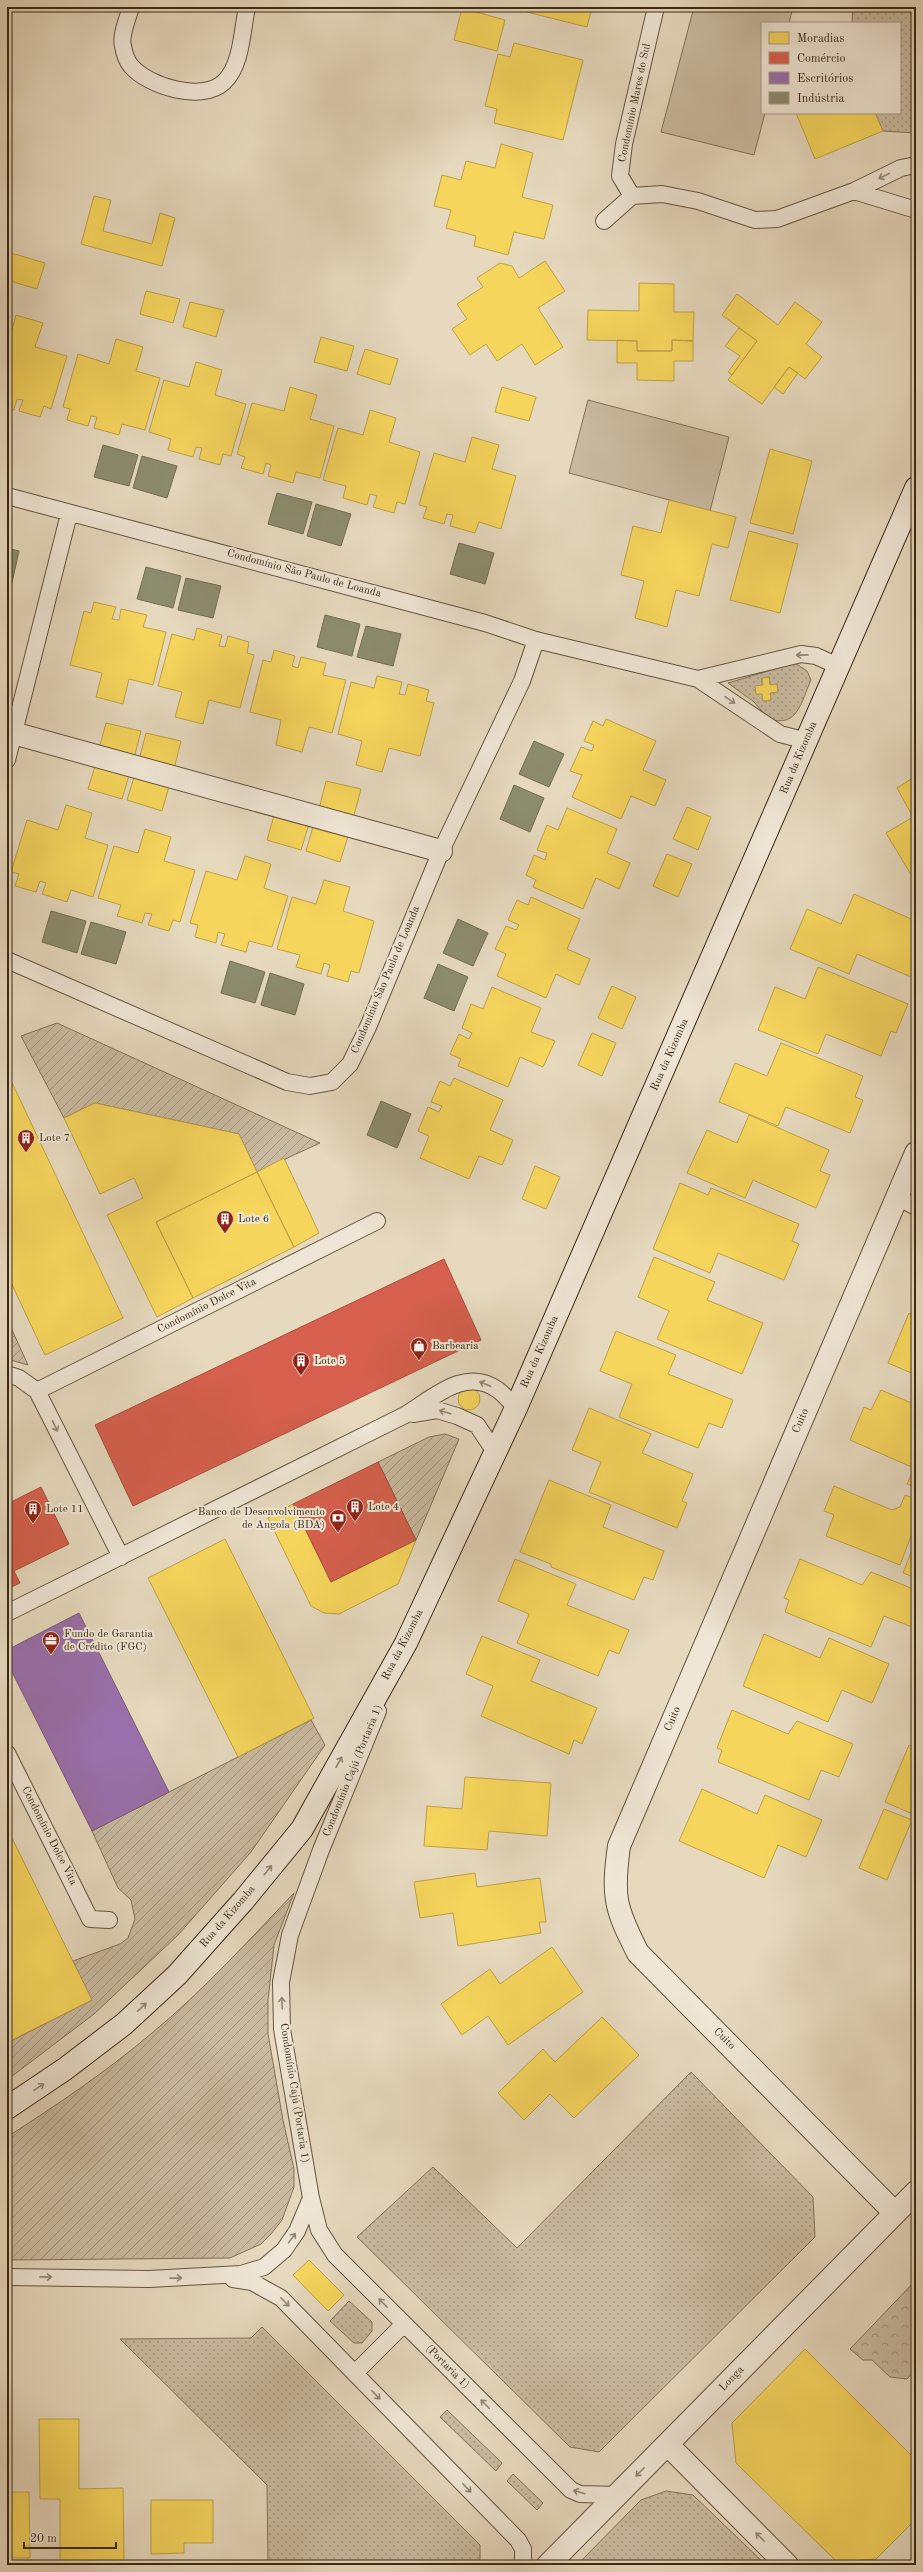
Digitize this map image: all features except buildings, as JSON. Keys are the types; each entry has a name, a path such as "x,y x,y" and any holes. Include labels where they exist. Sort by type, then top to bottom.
{"street":[{"name":"Rua da Kizomba","path":"7,2108 65,2070 124,2024 177,1975 243,1901 302,1829 406,1643 516,1408 916,488"},
{"path":"13,733 441,851"},
{"name":"Cuito","path":"895,2212 638,1953 620,1917 614,1884 619,1846 916,1153"},
{"name":"Longa","path":"548,2565 916,2192"},
{"path":"668,2445 787,2565"}],"lane":[{"path":"131,7 122,44 130,65 145,78 178,90 193,92 209,90 223,83 235,66 247,7"},
{"name":"Condomínio Mares do Sul","path":"632,196 620,176 624,144 656,7"},
{"path":"604,221 632,196 662,194 698,201 755,220 777,219 854,191 901,168 916,165"},
{"path":"854,191 916,210"},
{"name":"Condomínio São Paulo de Loanda","path":"7,496 69,514 159,535 485,623 536,640 698,679 780,734 807,741"},
{"path":"7,760 69,514"},
{"name":"Condomínio São Paulo de Loanda","path":"7,960 287,1082 310,1086 332,1082 350,1064 368,1027 441,851 522,681 536,640"},
{"name":"Condomínio São Paulo de Loanda","path":"698,679 801,654 816,656 838,666"},
{"path":"897,1197 916,1208"},
{"name":"Condomínio Dolce Vita","path":"37,1391 378,1221"},
{"path":"7,1374 18,1378 37,1391 121,1557"},
{"path":"7,1613 405,1416 459,1381 480,1381 498,1390 516,1408"},
{"path":"405,1416 437,1410 457,1416 477,1425 495,1452"},
{"name":"Condomínio Cajú (Portaria 1)","path":"311,2198 282,2029 281,1982 290,1935 321,1850 406,1643"},
{"name":"Condomínio Dolce Vita","path":"7,1753 90,1919 109,1920"},
{"path":"7,2277 217,2277 241,2274 264,2267 284,2250 297,2231 311,2198"},
{"name":"(Portaria 1)","path":"311,2198 319,2230 334,2255 572,2490 580,2494 618,2495"},
{"path":"217,2277 252,2282 281,2298 518,2540 523,2549 523,2565"},
{"path":"355,2373 404,2324"}],"green space":[{"path":"694,7 793,7 789,22 761,22 761,114 765,114 754,155 661,132"},
{"path":"853,7 916,7 916,133 883,131 875,114 901,114 901,22 852,22"},
{"path":"588,400 729,437 710,511 569,473"},
{"path":"795,663 807,671 811,680 797,711 786,720 779,721 769,719 754,702 728,683","holes":["769,677 770,685 777,684 778,692 770,693 771,700 763,701 762,678"]},
{"path":"57,1023 320,1143 257,1172 239,1134 95,1103 64,1118 21,1036"},
{"path":"7,1319 28,1365 7,1359"},
{"path":"445,1434 459,1439 416,1540 378,1462 429,1437"},
{"path":"311,1720 325,1745 251,1852 178,1935 94,2014 7,2080 7,2043 92,2000 73,1961 120,1944 128,1938 135,1919 131,1900 118,1888 92,1831"},
{"path":"294,1893 274,1945 268,2000 268,2034 283,2120 294,2169 294,2187 282,2220 261,2244 230,2258 7,2260 7,2137 81,2088 171,2017 207,1983"},
{"path":"691,2072 813,2197 815,2237 599,2452 570,2447 357,2237 433,2167 517,2248"},
{"path":"916,2280 916,2369 907,2379 890,2377 872,2360 863,2360 850,2349"},
{"path":"349,2301 372,2322 372,2331 362,2343 354,2343 330,2321"},
{"path":"262,2327 480,2545 480,2565 259,2565 268,2564 267,2485 120,2339 251,2338"},
{"path":"447,2410 502,2463 496,2471 440,2417"},
{"path":"513,2474 543,2503 537,2510 507,2481"},
{"path":"666,2491 693,2495 766,2565 577,2565 641,2500"}],"place":[{"name":"Lote 7","path":"26,1153"},
{"name":"Lote 6","path":"225,1234"},
{"name":"Barbearia","path":"419,1361"},
{"name":"Lote 5","path":"301,1376"},
{"name":"Lote 4","path":"355,1522"},
{"name":"Lote 11","path":"33,1524"},
{"name":"Banco de Desenvolvimento de Angola (BDA)","path":"338,1533"},
{"name":"Fundo de Garantia de Crédito (FGC)","path":"51,1655"}]}
